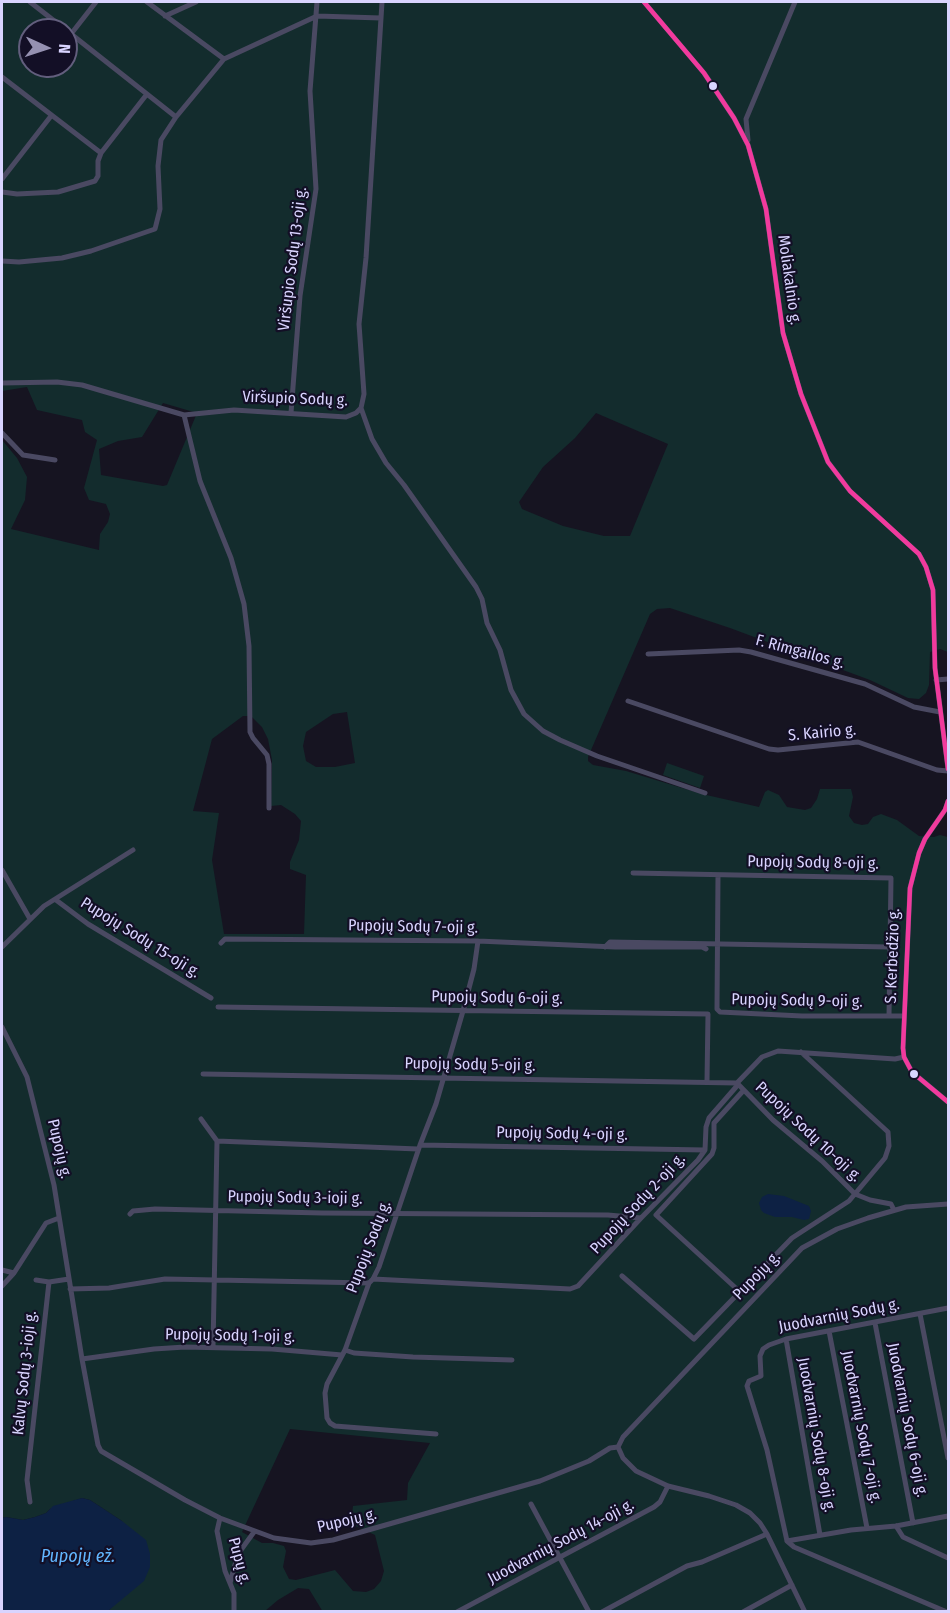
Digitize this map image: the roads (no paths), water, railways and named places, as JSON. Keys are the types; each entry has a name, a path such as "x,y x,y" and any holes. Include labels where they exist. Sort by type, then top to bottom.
{"street":[{"path":"30,2 50,18"},
{"path":"78,21 96,2"},
{"path":"147,2 224,59"},
{"path":"165,16 196,2"},
{"name":"Viršupio Sodų 13-oji g.","path":"291,413 300,296 316,189 310,91 317,2"},
{"name":"Viršupio Sodų g.","path":"2,382 57,382 82,385 184,415 234,410 346,417 361,408 364,394 359,324 366,258 382,2"},
{"name":"Moliakalnio g.","path":"644,2 704,73 734,118 748,145 766,208 783,333 801,394 822,447 837,476 850,491 919,554 926,567 933,590 936,680"},
{"path":"748,145 746,119 795,2"},
{"path":"2,261 62,258 91,251 155,229 160,209 158,166 160,140 224,59 317,16 381,18"},
{"path":"78,40 176,117"},
{"path":"2,77 101,153"},
{"path":"2,192 17,194 58,192 95,181 98,176 98,161 101,153 147,94"},
{"path":"2,178 51,116"},
{"path":"734,118 746,119"},
{"path":"361,408 372,439 386,463 405,485 476,587 482,599 487,623 500,650 511,690 524,714 543,730 560,740 597,756 705,793"},
{"path":"184,415 200,481 231,558 244,604 249,646 250,732 267,755 269,808"},
{"path":"2,433 23,455 55,460"},
{"name":"F. Rimgailos g.","path":"648,654 739,650 751,652 865,684 914,707 940,712"},
{"path":"948,679 936,680 948,770"},
{"name":"S. Kairio g.","path":"628,701 769,749 858,742 937,770 948,770"},
{"name":"S. Kerbedžio g.","path":"904,1057 908,903 919,853 948,801"},
{"path":"2,947 44,906 132,850"},
{"path":"2,870 30,919"},
{"name":"Pupojų Sodų 8-oji g.","path":"633,873 891,878 889,1016"},
{"name":"Pupojų Sodų 9-oji g.","path":"718,875 717,1009 720,1012 802,1016 904,1016"},
{"name":"Pupojų Sodų 15-oji g.","path":"56,900 88,924 211,998"},
{"name":"Pupojų Sodų 7-oji g.","path":"221,943 225,939 478,941 605,947 702,947 706,949"},
{"name":"Pupojų Sodų g.","path":"436,1434 342,1427 330,1423 325,1411 325,1393 327,1384 344,1353 444,1078 474,969 478,941"},
{"name":"Pupojų Sodų 7-oji g.","path":"605,947 610,942 889,948"},
{"name":"Pupojų Sodų 6-oji g.","path":"218,1007 708,1014 707,1081"},
{"name":"Pupojų g.","path":"2,1027 27,1077 54,1185 82,1359 101,1451 220,1518 254,1532 296,1542 311,1543 333,1540 540,1481 589,1461 610,1448 618,1447 623,1437 802,1248 837,1229 894,1210 948,1204"},
{"name":"Pupojų Sodų 2-oji g.","path":"70,1289 109,1288 165,1279 371,1281 570,1289 586,1280 641,1218 692,1168 705,1150 708,1121 737,1083 767,1053 778,1051 895,1059 904,1057"},
{"path":"622,1276 694,1339 792,1238 838,1210 855,1194 885,1158 889,1146 888,1132 801,1052"},
{"path":"904,1057 912,1072 948,1102"},
{"name":"Pupojų Sodų 5-oji g.","path":"203,1074 737,1083"},
{"name":"Pupojų Sodų 10-oji g.","path":"737,1083 855,1194 891,1204 894,1210"},
{"path":"739,1291 656,1215 712,1154 714,1123 743,1091"},
{"path":"201,1119 217,1141 213,1347"},
{"name":"Pupojų Sodų 4-oji g.","path":"217,1141 419,1147 705,1150"},
{"name":"Pupojų Sodų 3-ioji g.","path":"130,1214 134,1211 155,1209 608,1215 641,1218"},
{"path":"2,1286 14,1273 46,1223 59,1218"},
{"path":"2,1270 14,1273"},
{"path":"36,1280 49,1282 69,1279"},
{"name":"Kalvų Sodų 3-ioji g.","path":"30,1502 27,1480 49,1282"},
{"name":"Juodvarnių Sodų g.","path":"787,1541 767,1450 747,1383 761,1376 760,1356 763,1349 786,1339 948,1308"},
{"path":"920,1314 948,1458"},
{"name":"Juodvarnių Sodų 6-oji g.","path":"875,1323 913,1523"},
{"name":"Juodvarnių Sodų 7-oji g.","path":"829,1332 867,1528"},
{"name":"Juodvarnių Sodų 8-oji g.","path":"786,1339 820,1535"},
{"name":"Pupojų Sodų 1-oji g.","path":"82,1359 154,1349 213,1347 512,1360"},
{"path":"618,1447 630,1466 669,1486 736,1505 750,1513 767,1534 805,1611"},
{"name":"Juodvarnių Sodų 14-oji g.","path":"457,1611 654,1507 660,1502 669,1486"},
{"path":"531,1504 589,1611"},
{"path":"787,1541 867,1528 896,1526 948,1516"},
{"name":"Pupų g.","path":"220,1518 217,1531 225,1571 235,1603 234,1611"},
{"path":"896,1526 903,1538 948,1557"},
{"path":"230,1583 238,1554 254,1532"},
{"path":"602,1611 687,1566 702,1562 767,1534"},
{"path":"787,1541 794,1547 947,1611"},
{"path":"743,1611 792,1586"}],"water":[{"path":"768,1194 784,1196 809,1206 811,1211 809,1219 775,1217 764,1213 759,1203 762,1197"},
{"name":"Pupojų ež.","path":"82,1498 90,1500 122,1521 146,1540 150,1554 150,1567 144,1581 108,1611 2,1611 2,1518 23,1520 35,1517 46,1513 53,1506"}]}
